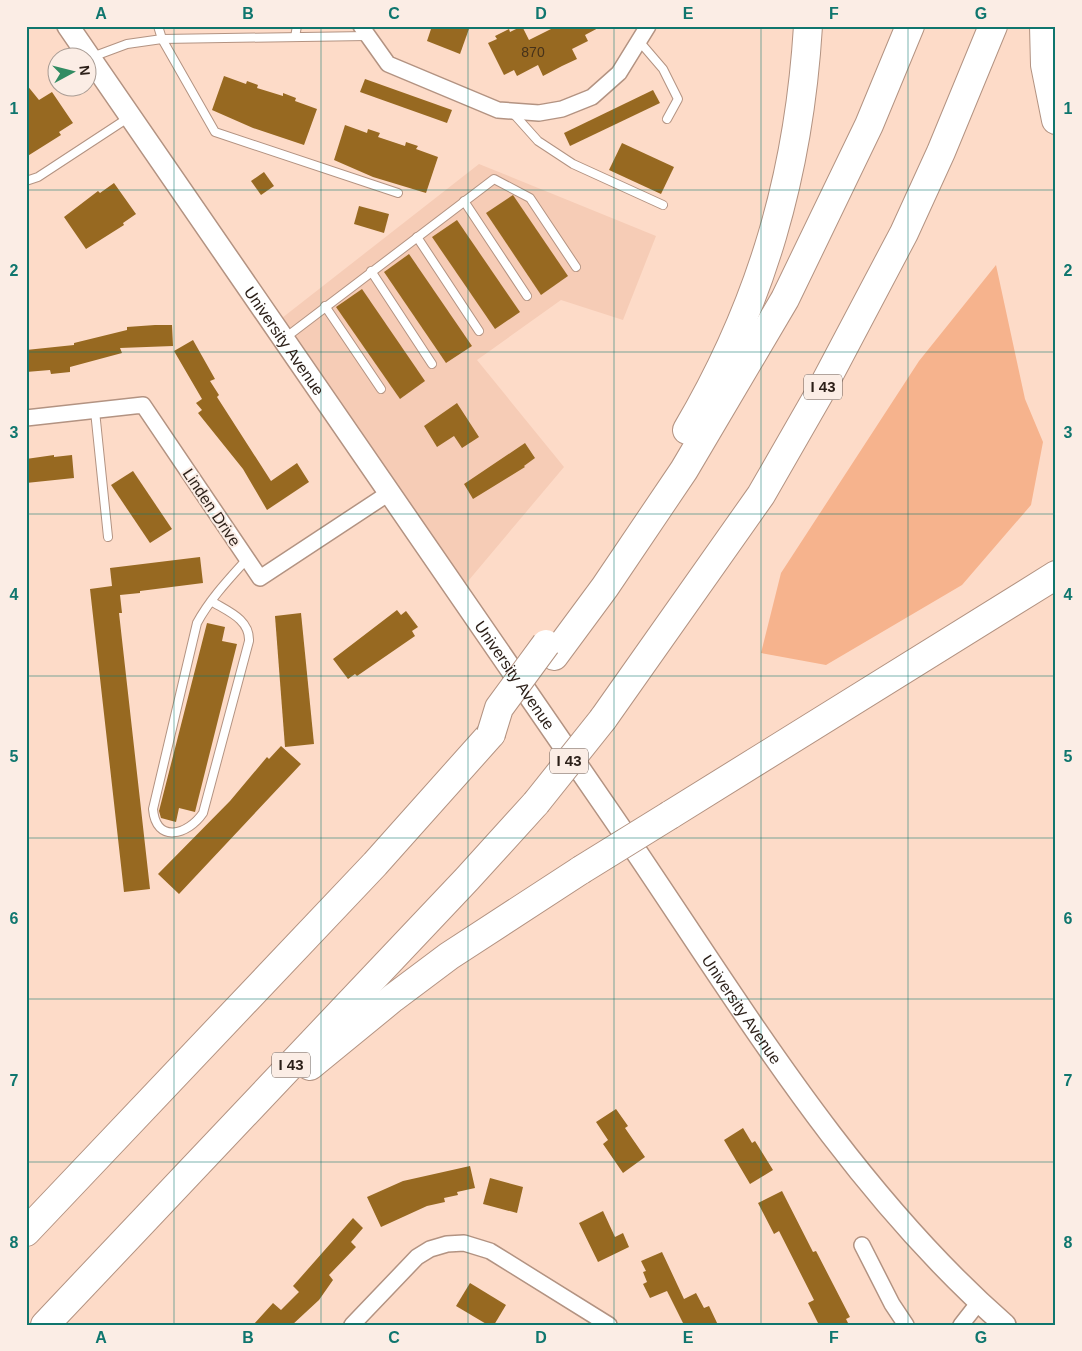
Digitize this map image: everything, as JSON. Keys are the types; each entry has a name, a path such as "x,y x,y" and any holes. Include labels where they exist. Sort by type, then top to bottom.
{"highway":[{"path":"26,1232 382,857 491,734 550,650 701,407 745,315 772,245 794,151 805,74 808,26"},
{"path":"550,650 605,587 684,470 785,299 869,125 910,26"},
{"name":"I 43","path":"45,1325 468,879 536,803 603,719 761,495 819,394 904,233 941,152 993,26"},
{"path":"1044,26 1045,65 1056,120"},
{"path":"256,1101 299,1076 393,998 449,956 581,870 1056,576"}],"main road":[{"name":"University Avenue","path":"68,26 83,48"},
{"name":"University Avenue","path":"98,70 675,908 791,1082 877,1191 979,1302 1005,1325"}],"street":[{"path":"364,31 388,64 498,110 539,113 592,97 619,73 648,26"},
{"name":"Linden Drive","path":"26,418 143,405 260,578 389,493"},
{"path":"352,1325 417,1257 430,1249 446,1244 464,1243 490,1251 610,1325"},
{"path":"862,1244 892,1304 906,1325"},
{"path":"960,1325 979,1302"}],"lane":[{"path":"158,26 162,39 215,132 398,193"},
{"path":"295,37 297,26"},
{"path":"98,55 127,44 162,39 295,37 364,31"},
{"path":"639,41 662,68 678,99 668,119"},
{"path":"512,112 538,141 573,164 663,204"},
{"path":"26,181 38,177 130,116"},
{"path":"283,339 494,179 530,198 576,267"},
{"path":"464,201 527,296"},
{"path":"417,237 479,331"},
{"path":"371,271 432,364"},
{"path":"325,306 381,389"},
{"path":"95,410 108,537"},
{"path":"211,601 242,620 247,627 248,641 203,813 187,829 168,832 158,827 154,820 153,808 197,624 211,601 248,559"}],"shaded area":[{"path":"479,164 656,236 623,320 561,300 477,360 564,467 458,593 273,325"},
{"path":"996,265 1025,399 1043,442 1031,505 962,585 826,665 761,653 781,573 919,361"}],"building":[{"path":"432,26 470,26 460,54 427,41"},
{"path":"522,26 529,40 557,26 602,26 585,35 588,41 572,49 577,59 543,76 538,65 517,76 514,70 504,75 488,43 497,39 495,36 509,29 510,32"},
{"path":"224,76 246,84 247,81 258,85 257,88 283,96 283,93 296,98 295,101 317,109 304,145 253,128 212,110"},
{"path":"365,79 452,110 447,123 360,92"},
{"path":"26,84 39,100 48,94 48,98 56,98 73,123 59,132 61,135 26,157"},
{"path":"653,90 660,103 570,146 564,133"},
{"path":"345,125 367,133 368,129 380,133 378,137 405,146 406,142 418,146 416,149 438,157 426,193 373,177 334,160"},
{"path":"622,143 674,167 661,194 609,170"},
{"path":"264,172 274,186 261,195 251,181"},
{"path":"114,183 136,214 123,223 124,225 86,249 64,217 98,191 100,193"},
{"path":"513,195 568,276 541,295 486,213"},
{"path":"359,206 389,214 384,233 354,224"},
{"path":"457,220 520,312 495,329 432,237"},
{"path":"409,254 472,346 446,363 384,272"},
{"path":"362,289 425,381 400,399 336,307"},
{"path":"172,325 173,346 120,348 122,353 70,367 70,372 51,374 50,370 26,372 26,350 74,345 74,343 127,330 127,327"},
{"path":"193,340 215,379 210,381 219,395 217,397 271,481 297,463 309,482 267,510 243,469 198,413 202,410 196,403 202,399 174,351"},
{"path":"457,403 479,437 462,448 454,436 437,447 424,426"},
{"path":"525,443 535,458 525,467 473,499 464,484"},
{"path":"54,455 54,457 72,455 74,478 26,483 26,459"},
{"path":"133,471 172,529 150,543 111,485"},
{"path":"200,557 203,583 120,595 122,613 119,613 150,889 124,892 90,589 112,586 110,568"},
{"path":"397,610 401,615 406,611 418,627 412,631 415,636 357,676 355,674 348,679 333,659"},
{"path":"301,613 314,744 285,747 275,616"},
{"path":"207,623 225,627 222,641 237,644 195,812 179,808 176,822 161,818 159,811"},
{"path":"281,746 301,764 179,894 158,874 230,801 267,757 269,759"},
{"path":"616,1109 628,1126 625,1128 645,1157 623,1173 603,1144 608,1140 596,1122"},
{"path":"743,1128 752,1143 755,1141 773,1170 750,1184 724,1140"},
{"path":"470,1166 475,1188 457,1192 458,1195 444,1198 445,1202 427,1206 381,1227 367,1197 403,1181"},
{"path":"490,1178 523,1187 517,1213 483,1204"},
{"path":"782,1191 813,1252 816,1251 850,1317 846,1319 849,1325 819,1325 808,1303 814,1300 779,1231 774,1234 758,1203"},
{"path":"603,1211 615,1237 623,1233 629,1247 598,1262 579,1223"},
{"path":"353,1218 363,1228 351,1242 356,1247 329,1275 333,1280 319,1300 292,1325 253,1325 273,1303 281,1310 299,1292 293,1286"},
{"path":"662,1252 684,1299 696,1293 704,1308 709,1306 718,1325 684,1325 667,1291 650,1298 643,1284 647,1282 643,1272 646,1271 641,1261"},
{"path":"470,1283 506,1305 494,1325 488,1325 456,1306"}]}
